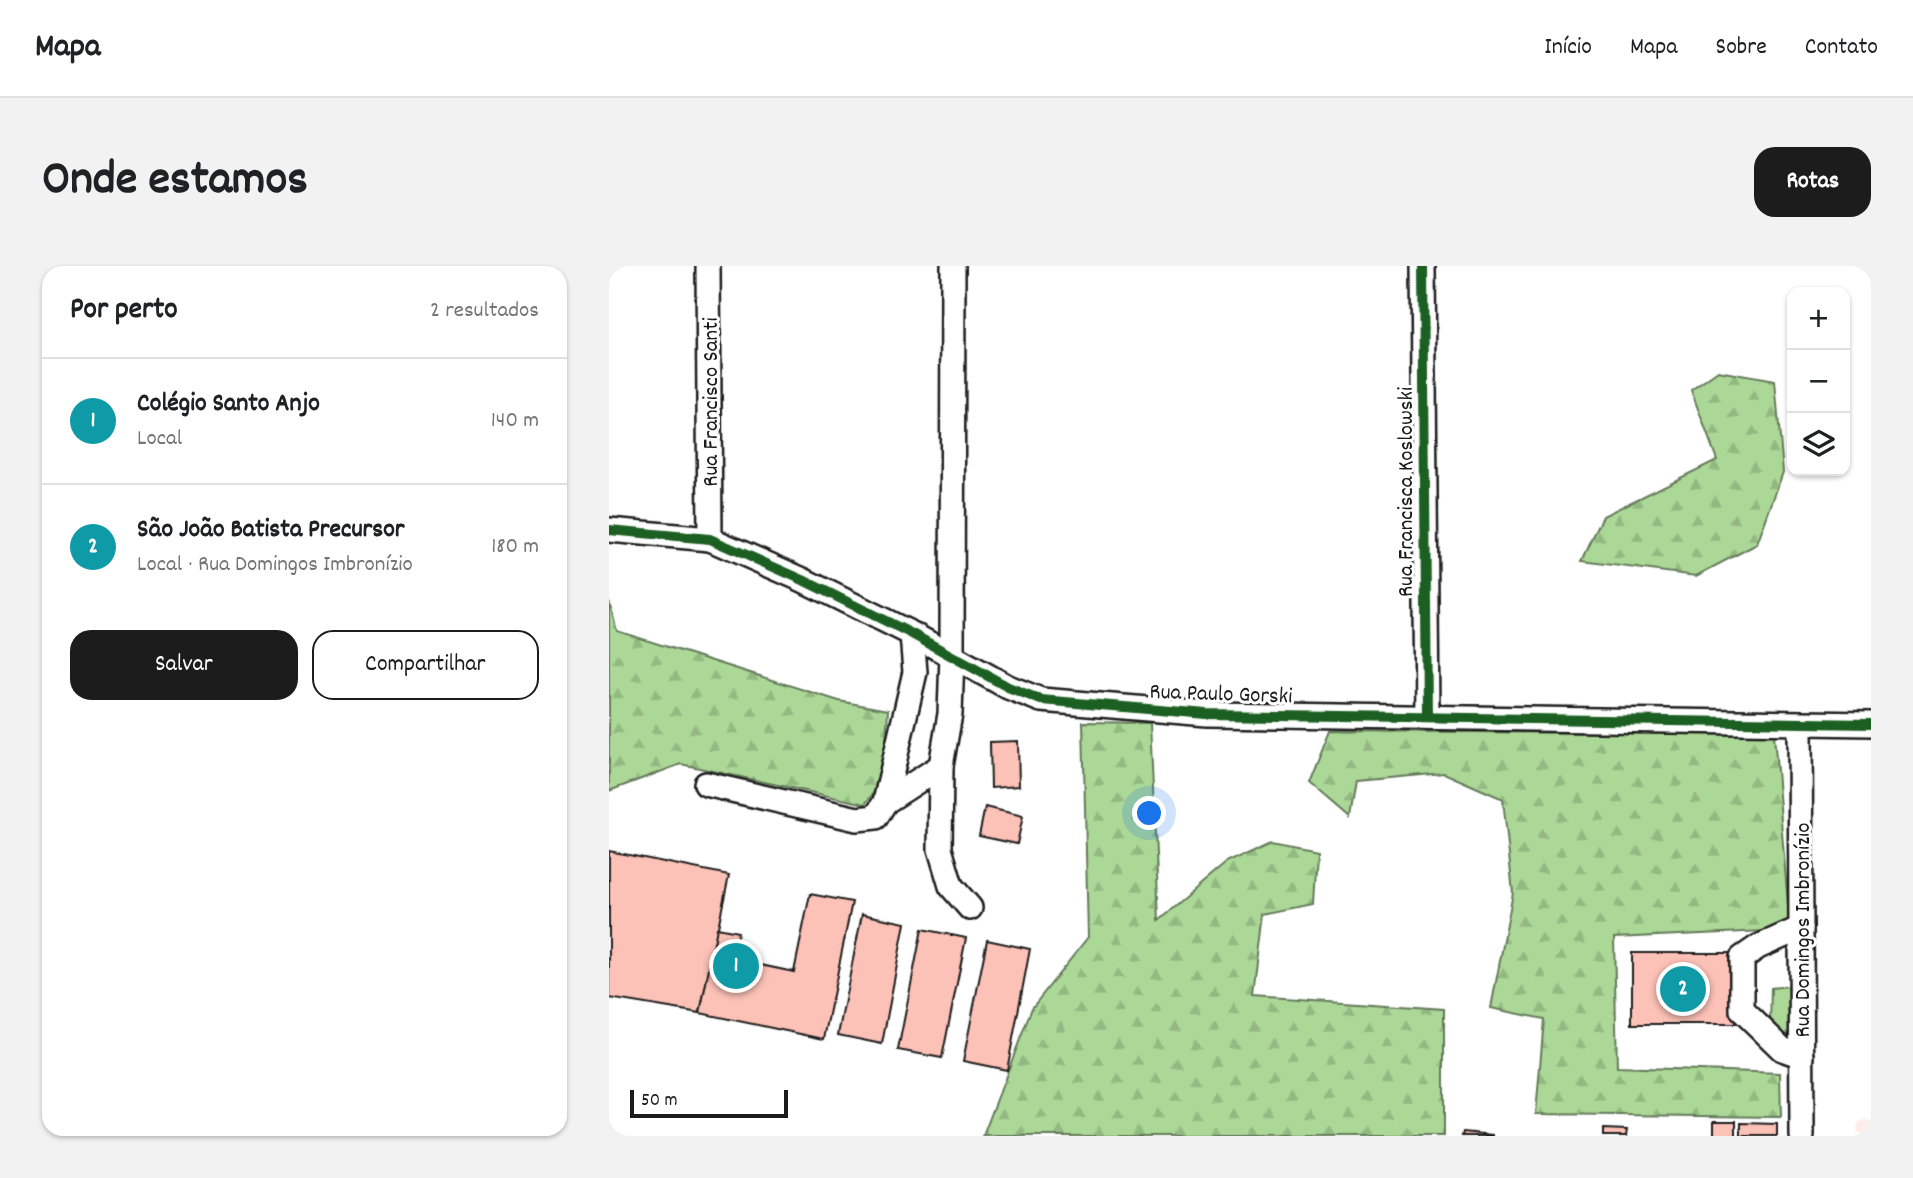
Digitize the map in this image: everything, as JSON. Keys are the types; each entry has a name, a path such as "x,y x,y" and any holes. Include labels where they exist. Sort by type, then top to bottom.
{"street":[{"name":"Rua Francisco Santi","path":"708,266 710,538"},
{"path":"953,266 952,655 950,715 941,766 940,849 951,886 970,908"},
{"name":"Rua Francisca Koslowski","path":"1423,266 1427,717"},
{"name":"Rua Paulo Gorski","path":"609,530 710,538 912,634 1024,695 1066,704 1207,714 1871,724"},
{"path":"706,785 857,820 876,817 885,802 915,673 912,634"},
{"name":"Rua Domingos Imbronízio","path":"1800,724 1802,1136"},
{"path":"885,802 941,766"},
{"path":"1801,928 1758,947 1742,958 1742,1010 1782,1049 1802,1056"}],"shaded area":[{"path":"1865,1120 1871,1122 1871,1134 1865,1136 1859,1134 1857,1128 1859,1122"}],"green space":[{"path":"1718,371 1775,381 1783,472 1757,544 1696,576 1582,561 1603,516 1717,460 1691,390"},
{"path":"609,601 617,631 839,701 888,710 884,779 865,804 681,764 609,791"},
{"path":"1083,722 1150,723 1159,920 1227,862 1273,841 1316,850 1313,904 1265,914 1255,996 1444,1009 1444,1136 983,1136 1032,1008 1088,937"},
{"path":"1330,731 1774,734 1790,930 1614,938 1617,1067 1780,1073 1781,1117 1536,1114 1544,1019 1491,1008 1513,893 1503,799 1444,773 1356,781 1350,818 1309,783"},
{"path":"1789,986 1790,1042 1770,1026 1771,988"}],"building":[{"path":"1018,741 1019,786 991,788 990,742"},
{"path":"985,807 1023,816 1017,844 979,836"},
{"path":"609,851 729,875 700,1013 609,998"},
{"path":"810,894 852,902 824,1039 700,1013 717,928 738,932 732,959 794,972"},
{"path":"862,914 905,923 882,1044 838,1035"},
{"path":"922,929 966,938 942,1058 898,1050"},
{"path":"987,940 1030,949 1007,1070 963,1061"},
{"path":"1632,953 1735,953 1735,1024 1632,1024"},
{"path":"1714,1121 1736,1121 1736,1136 1714,1136"},
{"path":"1741,1123 1777,1124 1777,1136 1741,1136"},
{"path":"1603,1129 1627,1130 1626,1136 1603,1136"},
{"path":"1463,1132 1493,1135 1493,1136 1462,1136"}],"cycle path":[{"path":"1423,266 1427,717"},
{"path":"609,530 710,539 803,580 912,634 1008,687 1041,700 1207,714 1871,724"}],"place":[{"name":"Colégio Santo Anjo","path":"736,966"},
{"name":"São João Batista Precursor","path":"1683,989"}]}
